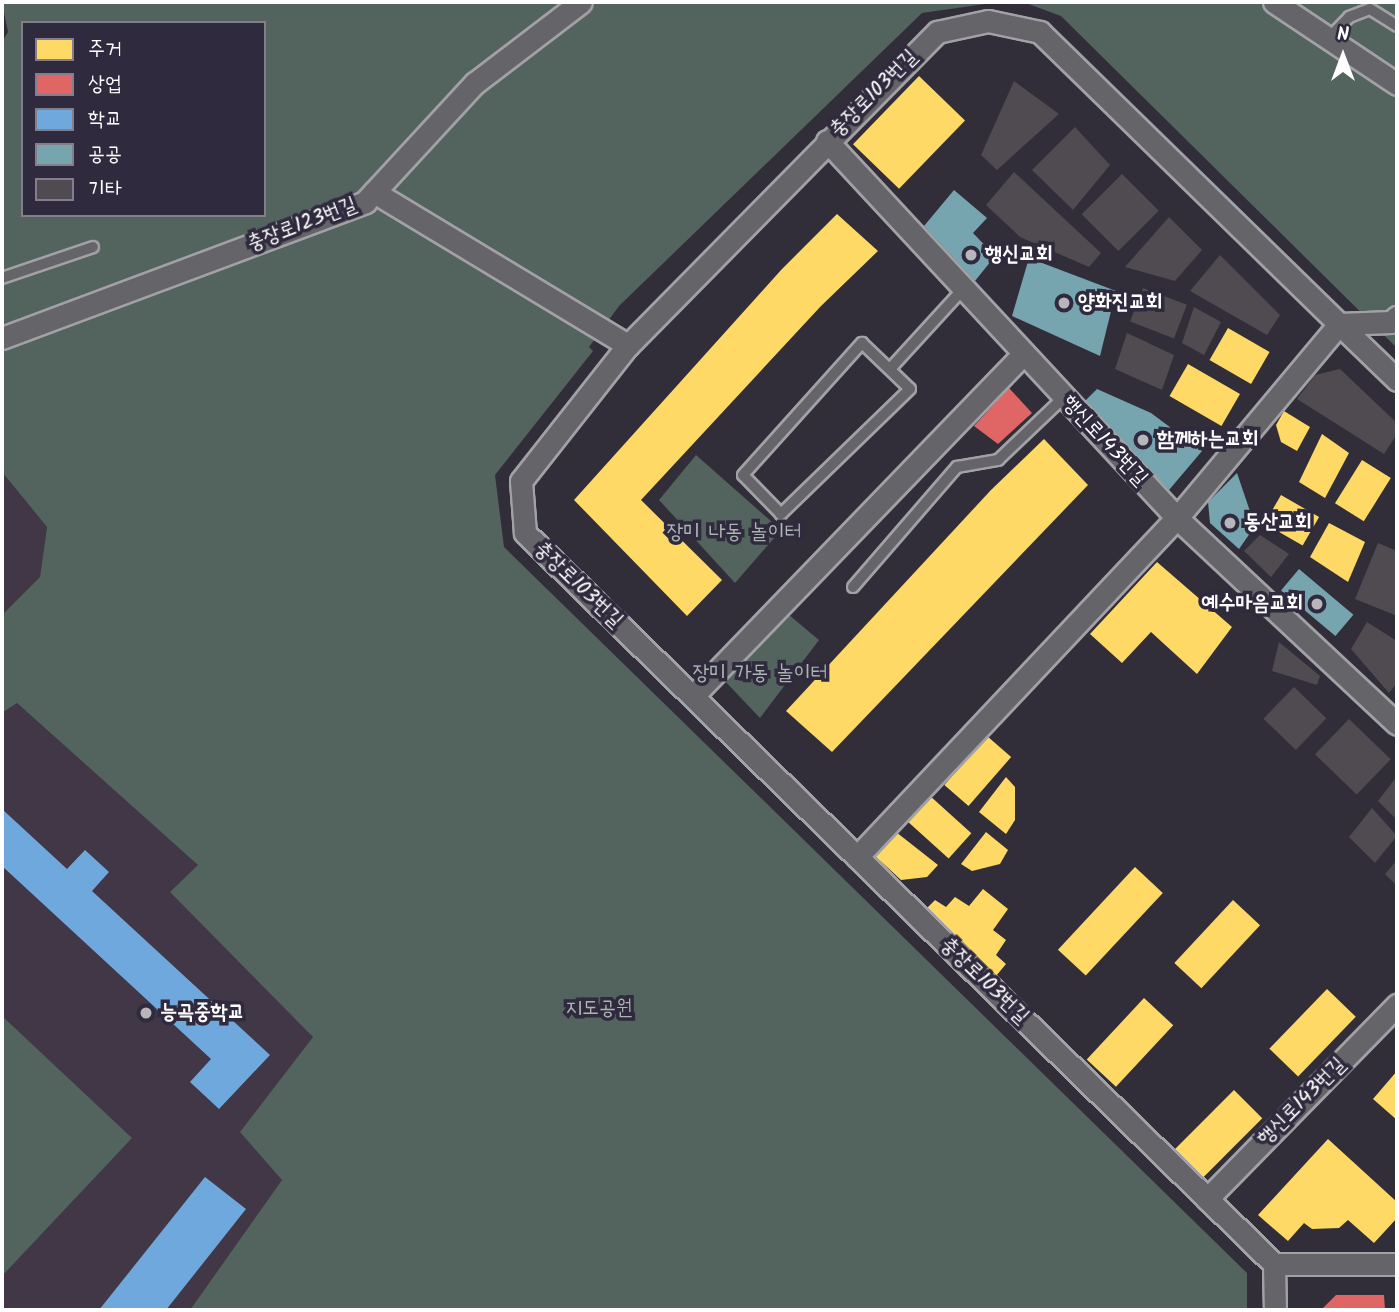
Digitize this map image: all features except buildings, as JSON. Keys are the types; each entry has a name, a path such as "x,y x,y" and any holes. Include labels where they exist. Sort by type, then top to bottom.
{"street":[{"name":"충장로123번길","path":"2,338 365,202 475,83 581,2"},
{"path":"1274,2 1397,84"},
{"name":"충장로103번길","path":"1274,1264 525,533 520,481 628,345 937,32 988,21 1040,32 1397,380"},
{"name":"행신로143번길","path":"827,141 1177,518 1397,724"},
{"path":"374,192 628,345"},
{"path":"857,857 1177,518 1339,324 1391,323 1397,317"},
{"path":"693,696 1023,354"},
{"name":"행신로143번길","path":"1207,1199 1397,1005"},
{"path":"1275,1310 1274,1264 1397,1264"}],"lane":[{"path":"1329,38 1349,17 1370,9 1397,26"},
{"path":"2,278 93,247"},
{"path":"890,369 963,289"},
{"path":"862,342 890,369 910,389 781,514 743,475 862,342"},
{"path":"853,587 957,467 998,460 1063,398"}],"shaded area":[{"path":"2,472 47,527 40,577 2,615"},
{"name":"능곡중학교","path":"17,703 199,865 313,1037 241,1132 283,1179 190,1310 2,1310 2,713"}],"green space":[{"name":"지도공원","path":"2,2 999,2 922,13 619,306 589,347 593,351 495,475 504,547 1247,1273 1247,1310 190,1310 282,1180 240,1132 313,1037 170,892 198,865 17,703 2,713 2,615 40,577 47,527 2,472 2,42 8,32"},
{"path":"1023,2 1397,2 1397,348 1061,16"},
{"name":"장미 나동 놀이터","path":"696,455 781,530 735,583 659,500"},
{"name":"장미 가동 놀이터","path":"782,609 819,640 760,718 721,677"},
{"path":"2,1016 132,1138 2,1276"}],"place":[{"name":"행신교회","path":"971,255"},
{"name":"양화진교회","path":"1064,303"},
{"name":"함께하는교회","path":"1143,440"},
{"name":"동산교회","path":"1230,523"},
{"name":"예수마음교회","path":"1317,604"},
{"name":"능곡중학교","path":"146,1013"}]}
